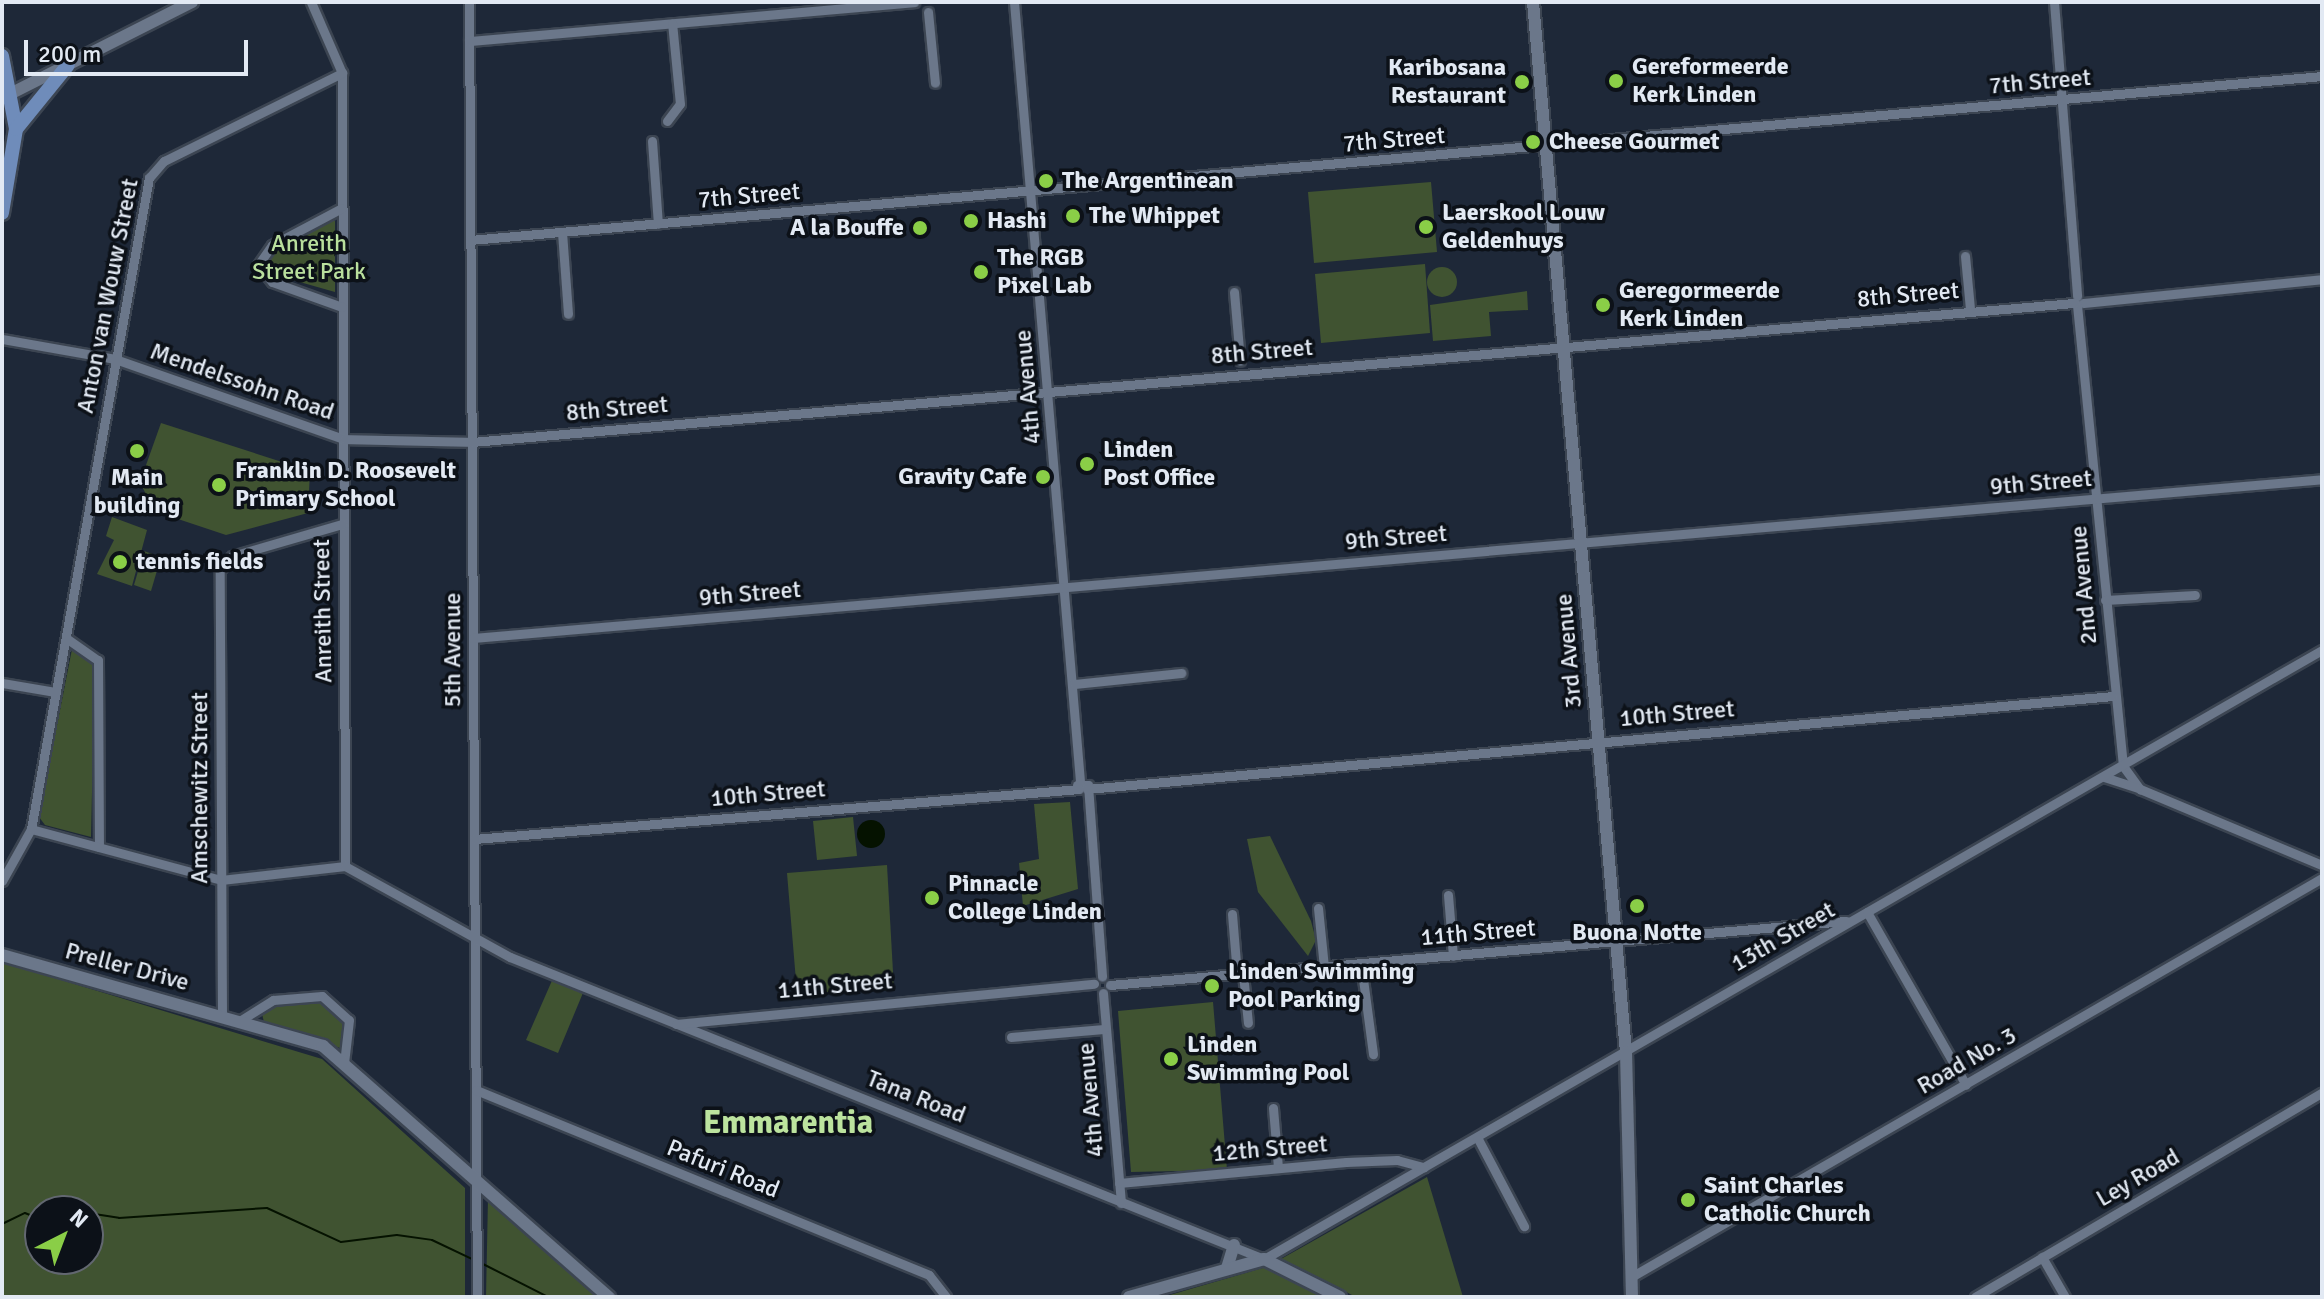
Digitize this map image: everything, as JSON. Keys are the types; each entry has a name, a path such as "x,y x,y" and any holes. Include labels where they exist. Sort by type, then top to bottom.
{"main road":[{"path":"7,95 192,2"},
{"name":"3rd Avenue","path":"1533,2 1626,1052 1632,1297"},
{"path":"2,56 7,95 16,129 2,213"},
{"path":"16,129 68,65"},
{"name":"Preller Drive","path":"2,955 316,1043 344,1063 609,1297"},
{"path":"1227,1268 1234,1245"},
{"path":"1129,1297 1264,1259"},
{"name":"Tana Road","path":"1264,1259 1340,1297"}],"street":[{"name":"Anreith Street","path":"311,2 342,73 345,866"},
{"name":"5th Avenue","path":"469,2 477,1297"},
{"path":"469,41 914,2"},
{"name":"4th Avenue","path":"1014,2 1102,976"},
{"name":"2nd Avenue","path":"2054,2 2113,696 2123,766 2140,789"},
{"path":"928,12 935,83"},
{"path":"667,121 680,104 672,23"},
{"name":"Anton van Wouw Street","path":"2,881 31,829 115,359 155,169 342,73"},
{"name":"7th Street","path":"470,240 2322,76"},
{"path":"652,141 658,224"},
{"path":"342,208 272,245 258,265 272,282 342,307"},
{"path":"562,232 568,314"},
{"path":"1965,256 1970,309"},
{"name":"8th Street","path":"472,442 2322,279"},
{"path":"1234,292 1240,361"},
{"name":"Mendelssohn Road","path":"2,339 115,359 344,439 472,442"},
{"name":"9th Street","path":"473,638 2322,479"},
{"name":"Amschewitz Street","path":"222,1016 224,562 342,524"},
{"path":"2105,600 2195,595"},
{"path":"66,638 98,660 99,847"},
{"name":"13th Street","path":"1264,1259 2322,650"},
{"path":"1074,684 1181,673"},
{"path":"2,683 55,692"},
{"name":"10th Street","path":"474,839 2113,696"},
{"path":"2104,777 2322,865"},
{"path":"31,829 221,880 345,866"},
{"name":"Tana Road","path":"345,866 474,938 676,1024 1264,1259"},
{"name":"Road No. 3","path":"1631,1277 2322,878"},
{"path":"1448,895 1453,956"},
{"path":"1318,908 1324,967"},
{"path":"1867,912 1966,1085"},
{"path":"1232,914 1248,1023"},
{"name":"11th Street","path":"1107,989 1240,974 1850,921"},
{"path":"1361,964 1373,1054"},
{"path":"1102,976 1107,989 1094,984 1102,976"},
{"name":"11th Street","path":"676,1024 1094,984"},
{"name":"4th Avenue","path":"1107,989 1104,1029 1121,1203"},
{"path":"241,1020 273,1000 322,996 349,1020 344,1063"},
{"path":"1011,1037 1104,1029"},
{"name":"Pafuri Road","path":"476,1090 929,1275 946,1297"},
{"name":"Ley Road","path":"1975,1297 2322,1093"},
{"path":"1273,1108 1278,1168"},
{"path":"1477,1137 1524,1226"},
{"name":"12th Street","path":"1119,1183 1393,1160 1424,1167"},
{"path":"2042,1257 2065,1297"}],"green space":[{"path":"1431,182 1437,252 1314,263 1308,192"},
{"name":"Anreith Street Park","path":"325,218 335,221 335,292 282,277 268,265 272,246"},
{"path":"1425,264 1430,333 1321,343 1315,274"},
{"path":"1442,267 1448,268 1456,276 1456,288 1448,296 1442,297 1436,296 1428,288 1427,282 1428,276 1436,268"},
{"path":"1527,291 1528,310 1489,312 1491,336 1433,341 1430,305"},
{"path":"161,423 310,471 308,513 226,535 154,511 140,482"},
{"name":"tennis fields","path":"112,517 147,530 132,586 97,574 114,540 106,536"},
{"path":"144,551 161,557 151,591 134,585"},
{"path":"73,644 95,657 91,837 45,825 39,817"},
{"path":"1070,802 1078,889 1023,906 1019,863 1039,859 1034,804"},
{"path":"853,817 857,856 817,860 813,821"},
{"path":"1270,836 1311,921 1316,940 1308,956 1258,892 1247,839"},
{"path":"887,865 894,990 797,993 787,873"},
{"path":"2,962 322,1059 465,1188 465,1297 2,1297"},
{"path":"554,976 585,988 558,1053 526,1040"},
{"path":"305,995 337,1006 348,1026 343,1049 264,1022 261,1010"},
{"name":"Linden Swimming Pool","path":"1213,1002 1227,1170 1131,1172 1118,1011"},
{"path":"1427,1177 1463,1297 1356,1297 1281,1259"},
{"path":"488,1198 600,1297 486,1297"},
{"path":"1266,1267 1327,1297 1163,1297"}],"shaded area":[{"path":"871,820 881,824 885,834 881,844 871,848 861,844 857,834 861,824"}],"waterway":[{"path":"104,1216 119,1218 267,1208 341,1242 397,1235 432,1240 472,1259"},
{"path":"2,1224 24,1213"},
{"path":"481,1263 548,1297"}],"place":[{"name":"Gereformeerde Kerk Linden","path":"1616,81"},
{"name":"Karibosana Restaurant","path":"1522,82"},
{"name":"Cheese Gourmet","path":"1533,142"},
{"name":"The Argentinean","path":"1046,181"},
{"name":"The Whippet","path":"1073,216"},
{"name":"Hashi","path":"971,221"},
{"name":"Laerskool Louw Geldenhuys","path":"1426,227"},
{"name":"A la Bouffe","path":"920,228"},
{"name":"The RGB Pixel Lab","path":"981,272"},
{"name":"Geregormeerde Kerk Linden","path":"1603,305"},
{"name":"Main building","path":"137,451"},
{"name":"Linden Post Office","path":"1087,464"},
{"name":"Gravity Cafe","path":"1043,477"},
{"name":"Franklin D. Roosevelt Primary School","path":"219,485"},
{"name":"tennis fields","path":"120,562"},
{"name":"Pinnacle College Linden","path":"932,898"},
{"name":"Buona Notte","path":"1637,906"},
{"name":"Linden Swimming Pool Parking","path":"1212,986"},
{"name":"Linden Swimming Pool","path":"1171,1059"},
{"name":"Saint Charles Catholic Church","path":"1688,1200"}],"district":[{"name":"Emmarentia","path":"788,1123"}]}
